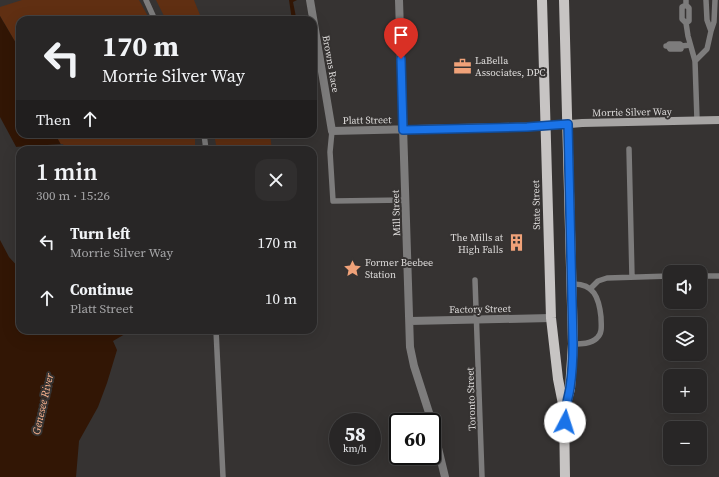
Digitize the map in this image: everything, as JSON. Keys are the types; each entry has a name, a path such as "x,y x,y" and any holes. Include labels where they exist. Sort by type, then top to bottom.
{"main road":[{"name":"State Street","path":"542,0 551,318 558,379 564,409 565,477"},
{"name":"State Street","path":"564,0 573,344 570,389 564,409"},
{"name":"Morrie Silver Way","path":"546,126 568,124 719,120"}],"street":[{"name":"Browns Race","path":"310,0 313,16"},
{"name":"Mill Street","path":"399,0 412,359 429,413"},
{"name":"Browns Race","path":"317,42 332,131"},
{"name":"Platt Street","path":"332,131 546,126"},
{"name":"Factory Street","path":"410,321 551,318"},
{"name":"Mill Street","path":"441,460 445,477"}],"lane":[{"path":"146,0 154,16"},
{"path":"706,0 707,20 711,31"},
{"path":"695,61 707,49 714,22 715,0"},
{"path":"686,2 689,8 689,21 686,23 695,61 697,120"},
{"path":"667,46 669,44 680,44 682,46 690,45"},
{"path":"332,131 330,152 333,201 406,200"},
{"path":"629,149 632,277"},
{"path":"590,289 598,281 604,278 663,276"},
{"path":"707,276 719,276"},
{"name":"Toronto Street","path":"475,280 482,477"},
{"path":"572,284 580,284 590,289 596,295 599,302 601,330 598,338 591,342 573,344"},
{"path":"216,334 224,477"}],"shaded area":[{"path":"22,0 139,0 148,16 16,16 16,43 0,16 0,7"},
{"path":"156,0 194,0 200,16 164,16"},
{"path":"57,138 195,138 195,146 62,146"},
{"path":"215,138 270,138 272,146 216,146"}],"water":[{"path":"289,0 297,0 293,2 296,16 291,16"},
{"path":"0,16 16,43 16,138 57,138 62,146 16,147 0,117"},
{"name":"Genesee River","path":"0,240 9,257 16,265 16,334 125,334 113,341 117,350 107,383 98,407 79,441 76,477 0,477"}],"pier":[{"path":"63,144 64,146 30,146"}],"place":[{"name":"LaBella Associates, DPC","path":"462,66"},
{"name":"The Mills at High Falls","path":"516,243"},
{"name":"Former Beebee Station","path":"352,268"}],"route":[{"path":"401,59 403,130 527,127 568,124 573,360 570,389 564,409 565,422"}]}
